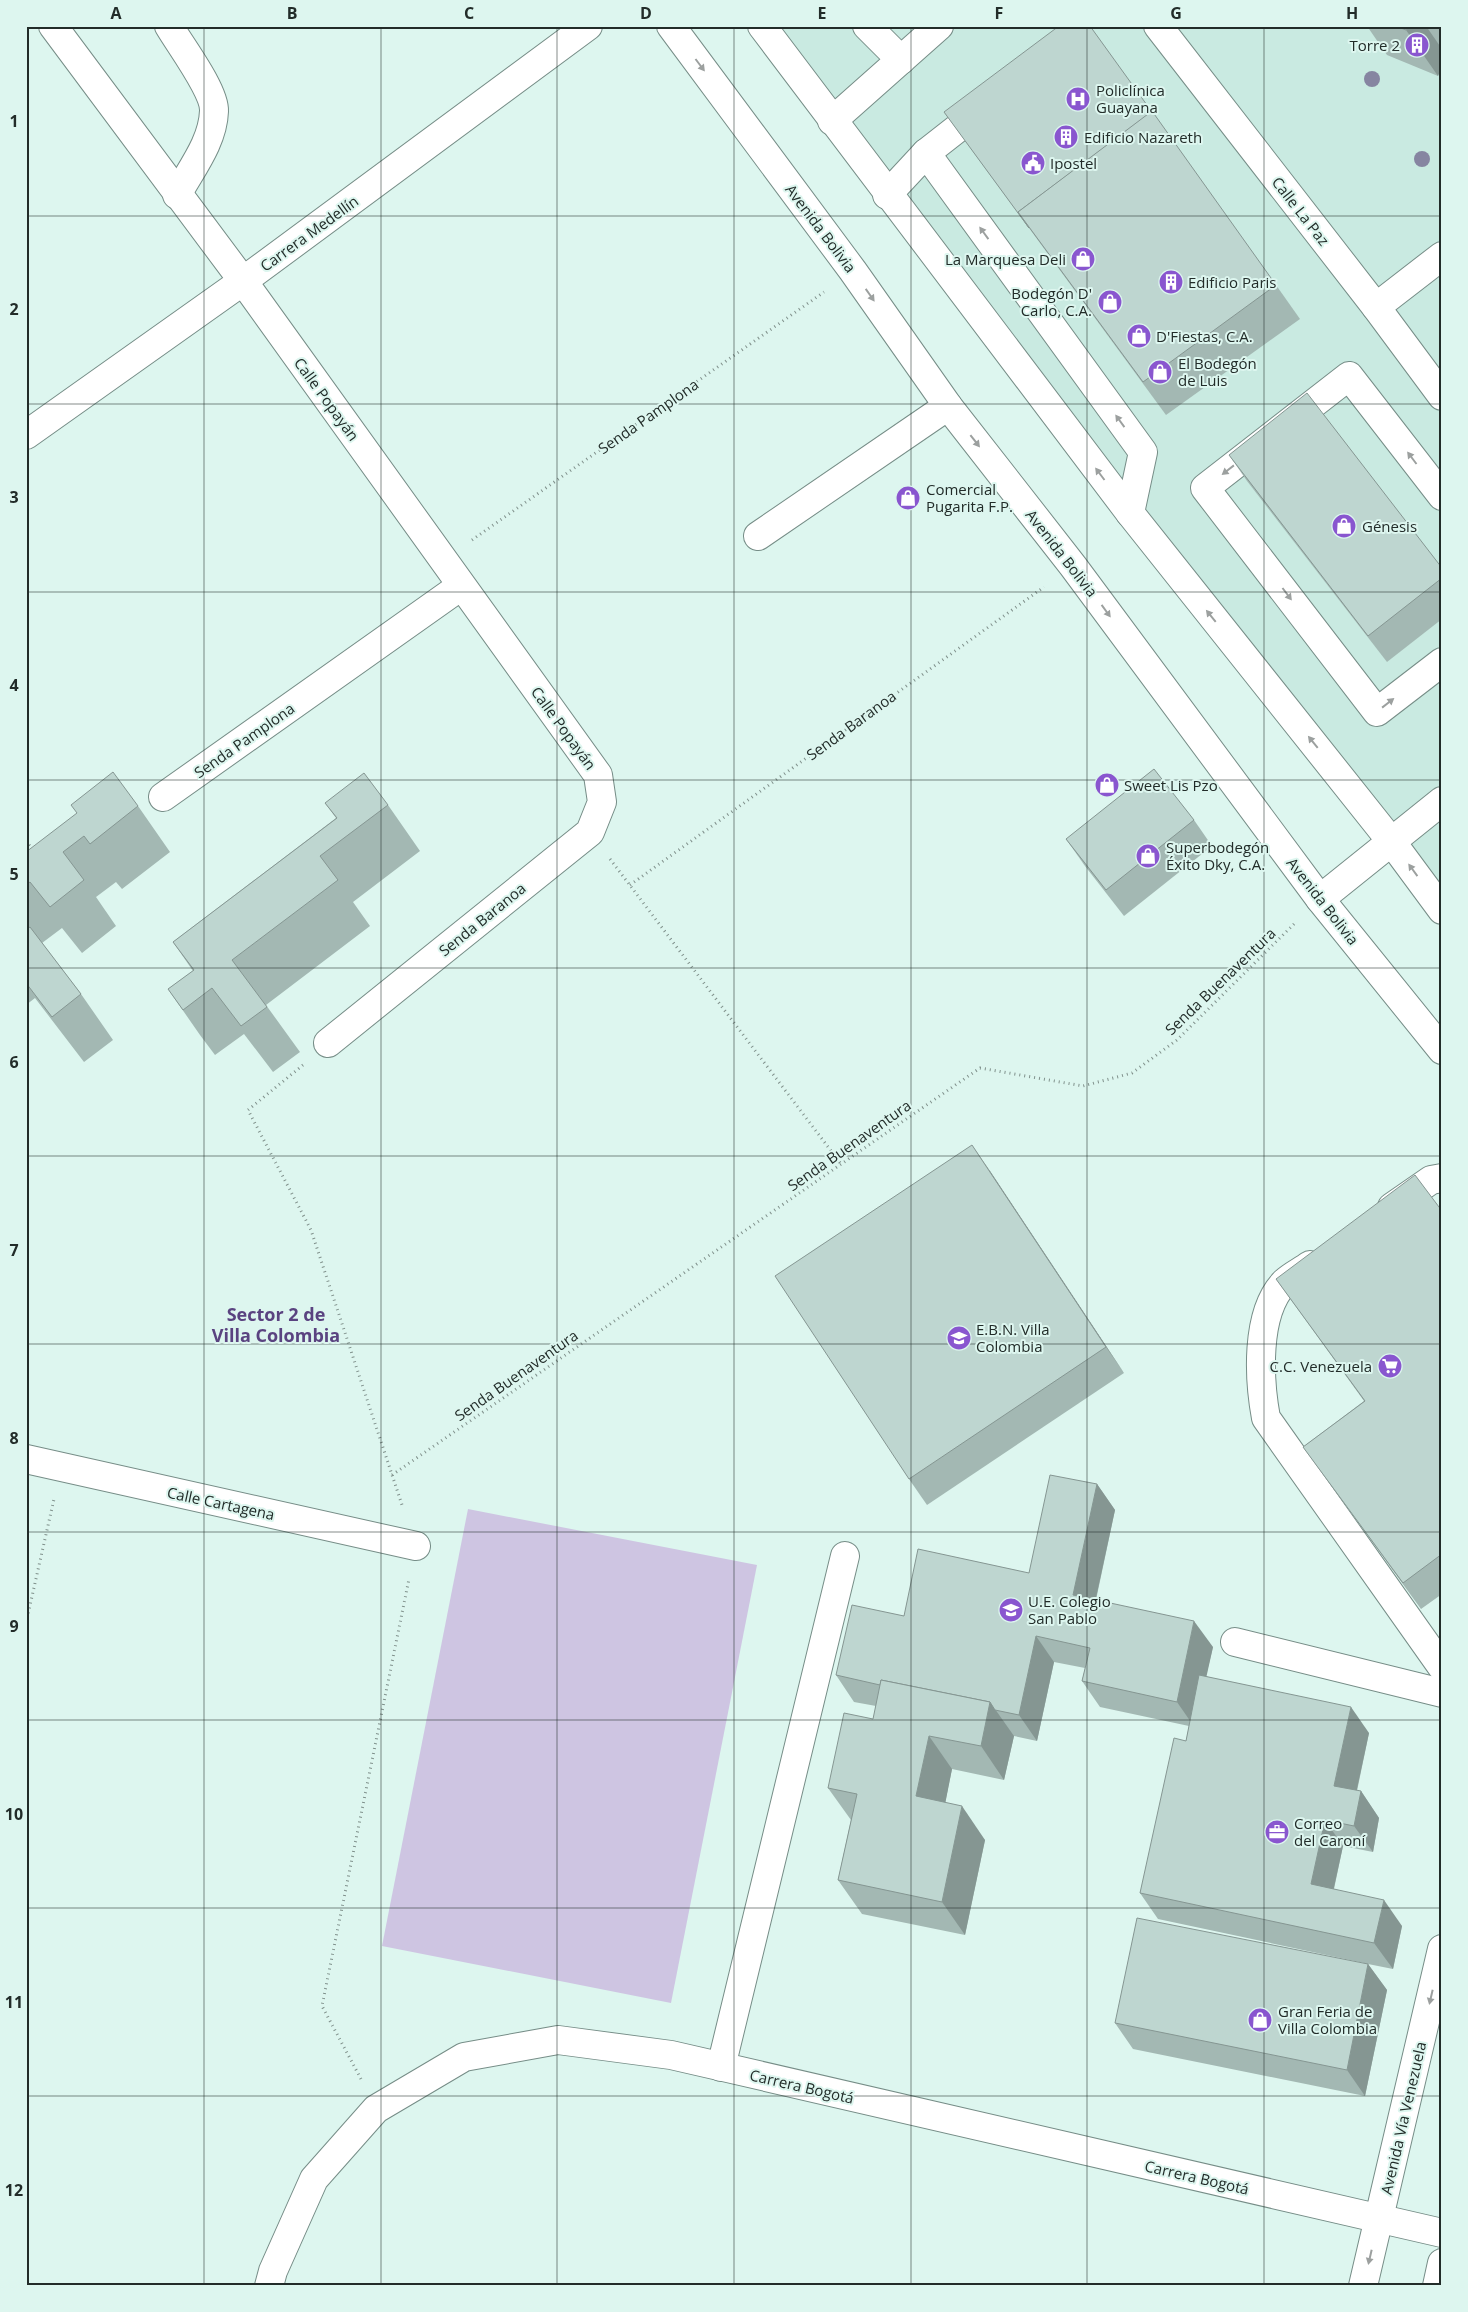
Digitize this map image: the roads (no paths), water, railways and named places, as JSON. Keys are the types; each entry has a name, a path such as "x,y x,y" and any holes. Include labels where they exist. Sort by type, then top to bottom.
{"street":[{"name":"Calle Popayán","path":"53,26 177,195 243,281 598,775"},
{"path":"169,26 208,91 214,110 208,139 177,195"},
{"name":"Carrera Medellín","path":"26,435 243,281 588,26"},
{"name":"Avenida Bolivia","path":"671,26 853,271 948,406 1073,566 1320,899 1442,1050"},
{"path":"762,26 887,195 1130,513 1392,841 1442,910"},
{"path":"867,26 901,60"},
{"path":"832,121 939,26"},
{"name":"Calle La Paz","path":"1158,26 1376,307 1442,396"},
{"path":"887,195 926,153 1002,93"},
{"path":"926,153 1143,452 1130,513"},
{"path":"1376,307 1442,256"},
{"path":"1442,496 1350,376 1205,488 1377,712 1442,662"},
{"path":"758,536 948,406"},
{"name":"Senda Pamplona","path":"164,797 461,586"},
{"name":"Senda Baranoa","path":"328,1043 590,832 602,802 598,775"},
{"path":"1320,899 1442,801"},
{"path":"1374,1220 1431,1180 1442,1178"},
{"path":"1333,1249 1284,1283 1273,1303 1265,1324 1261,1352 1261,1389 1266,1418 1442,1667"},
{"name":"Calle Cartagena","path":"26,1459 416,1546"},
{"path":"721,2067 845,1556"},
{"path":"1235,1642 1442,1693"},
{"name":"Avenida Vía Venezuela","path":"1363,2286 1442,1949"},
{"name":"Carrera Bogotá","path":"269,2286 273,2271 314,2179 376,2109 464,2057 558,2040 671,2055 1379,2220 1442,2233"},
{"path":"1437,2286 1442,2263"}],"place":[{"name":"Torre 2","path":"1417,45"},
{"name":"Policlínica Guayana","path":"1078,99"},
{"name":"Edificio Nazareth","path":"1066,137"},
{"name":"Ipostel","path":"1033,163"},
{"name":"La Marquesa Deli","path":"1083,259"},
{"name":"Edificio Paris","path":"1171,282"},
{"name":"Bodegón D' Carlo, C.A.","path":"1110,302"},
{"name":"D'Fiestas, C.A.","path":"1139,336"},
{"name":"El Bodegón de Luis","path":"1160,372"},
{"name":"Comercial Pugarita F.P.","path":"908,498"},
{"name":"Génesis","path":"1344,526"},
{"name":"Sweet Lis Pzo","path":"1107,785"},
{"name":"Superbodegón Éxito Dky, C.A.","path":"1148,856"},
{"name":"E.B.N. Villa Colombia","path":"959,1338"},
{"name":"C.C. Venezuela","path":"1390,1366"},
{"name":"U.E. Colegio San Pablo","path":"1011,1610"},
{"name":"Correo del Caroní","path":"1277,1832"},
{"name":"Gran Feria de Villa Colombia","path":"1260,2020"}],"district":[{"name":"Sector 2 de Villa Colombia","path":"276,1324"}]}
